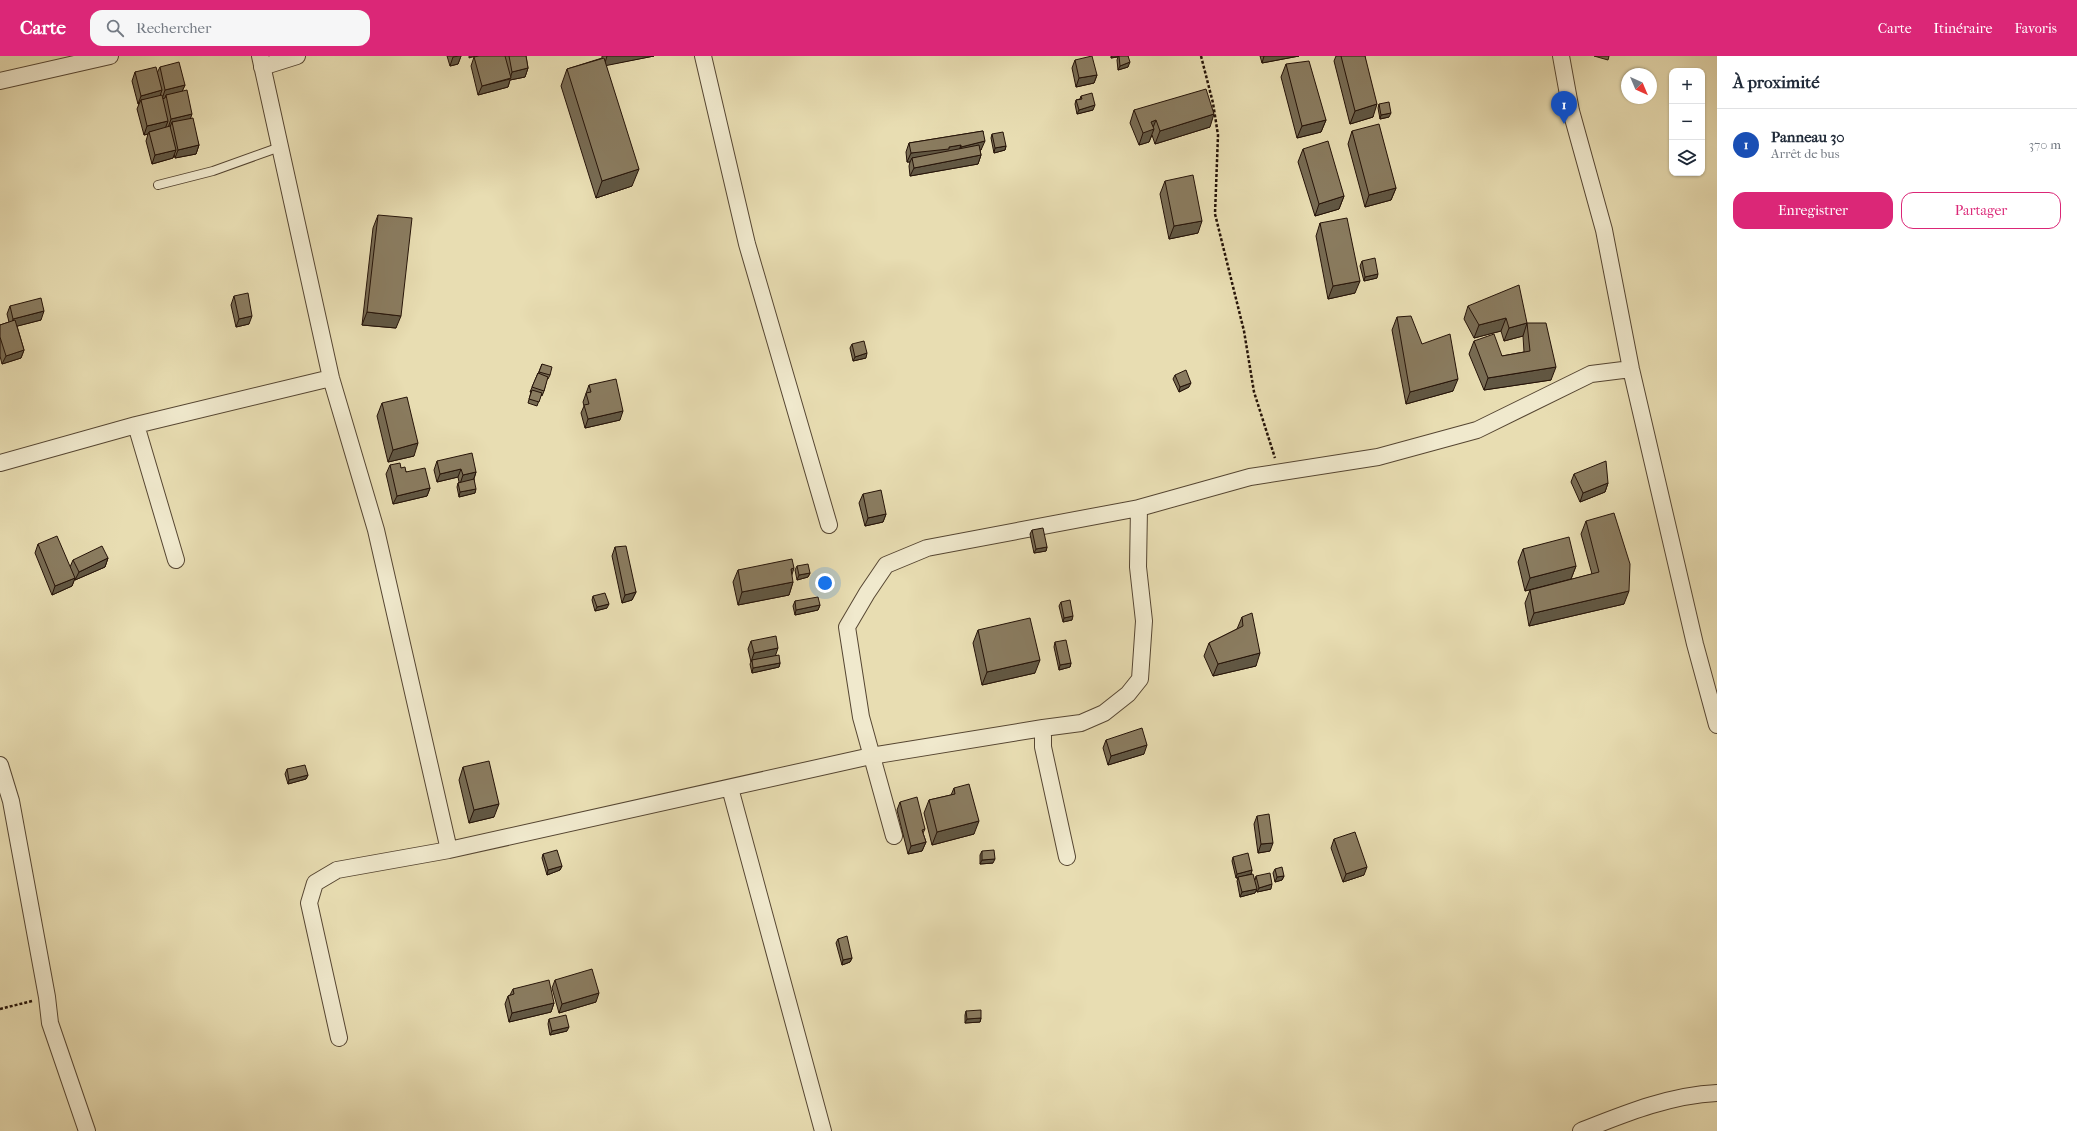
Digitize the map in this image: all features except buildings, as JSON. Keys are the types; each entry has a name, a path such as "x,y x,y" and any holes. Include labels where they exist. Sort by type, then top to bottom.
{"street":[{"path":"0,81 110,56"},
{"path":"297,56 261,62 331,378 376,530 449,850"},
{"path":"703,56 747,244 829,525"},
{"path":"1561,56 1571,112 1604,230 1631,369 1695,644 1717,725"},
{"path":"894,836 860,717 847,627 886,565 928,548 1139,508 1250,477 1378,457 1477,430 1591,374 1631,369"},
{"path":"0,463 136,425 331,378"},
{"path":"136,425 176,560"},
{"path":"338,1038 309,903 315,883 337,870 449,850 871,756 1081,723 1104,713 1128,694 1140,679 1144,621 1138,567 1139,508"},
{"path":"1043,728 1043,747 1067,857"},
{"path":"0,765 10,801 47,997 50,1023 87,1131"},
{"path":"730,788 823,1131"},
{"path":"1581,1131 1629,1112 1696,1094 1717,1093"}],"lane":[{"path":"158,185 213,171 280,147"}],"path":[{"path":"1201,56 1213,103 1218,135 1215,214 1244,331 1254,392 1280,472"},
{"path":"0,1009 47,997"}],"place":[{"name":"Panneau 30","path":"1564,124"}]}
